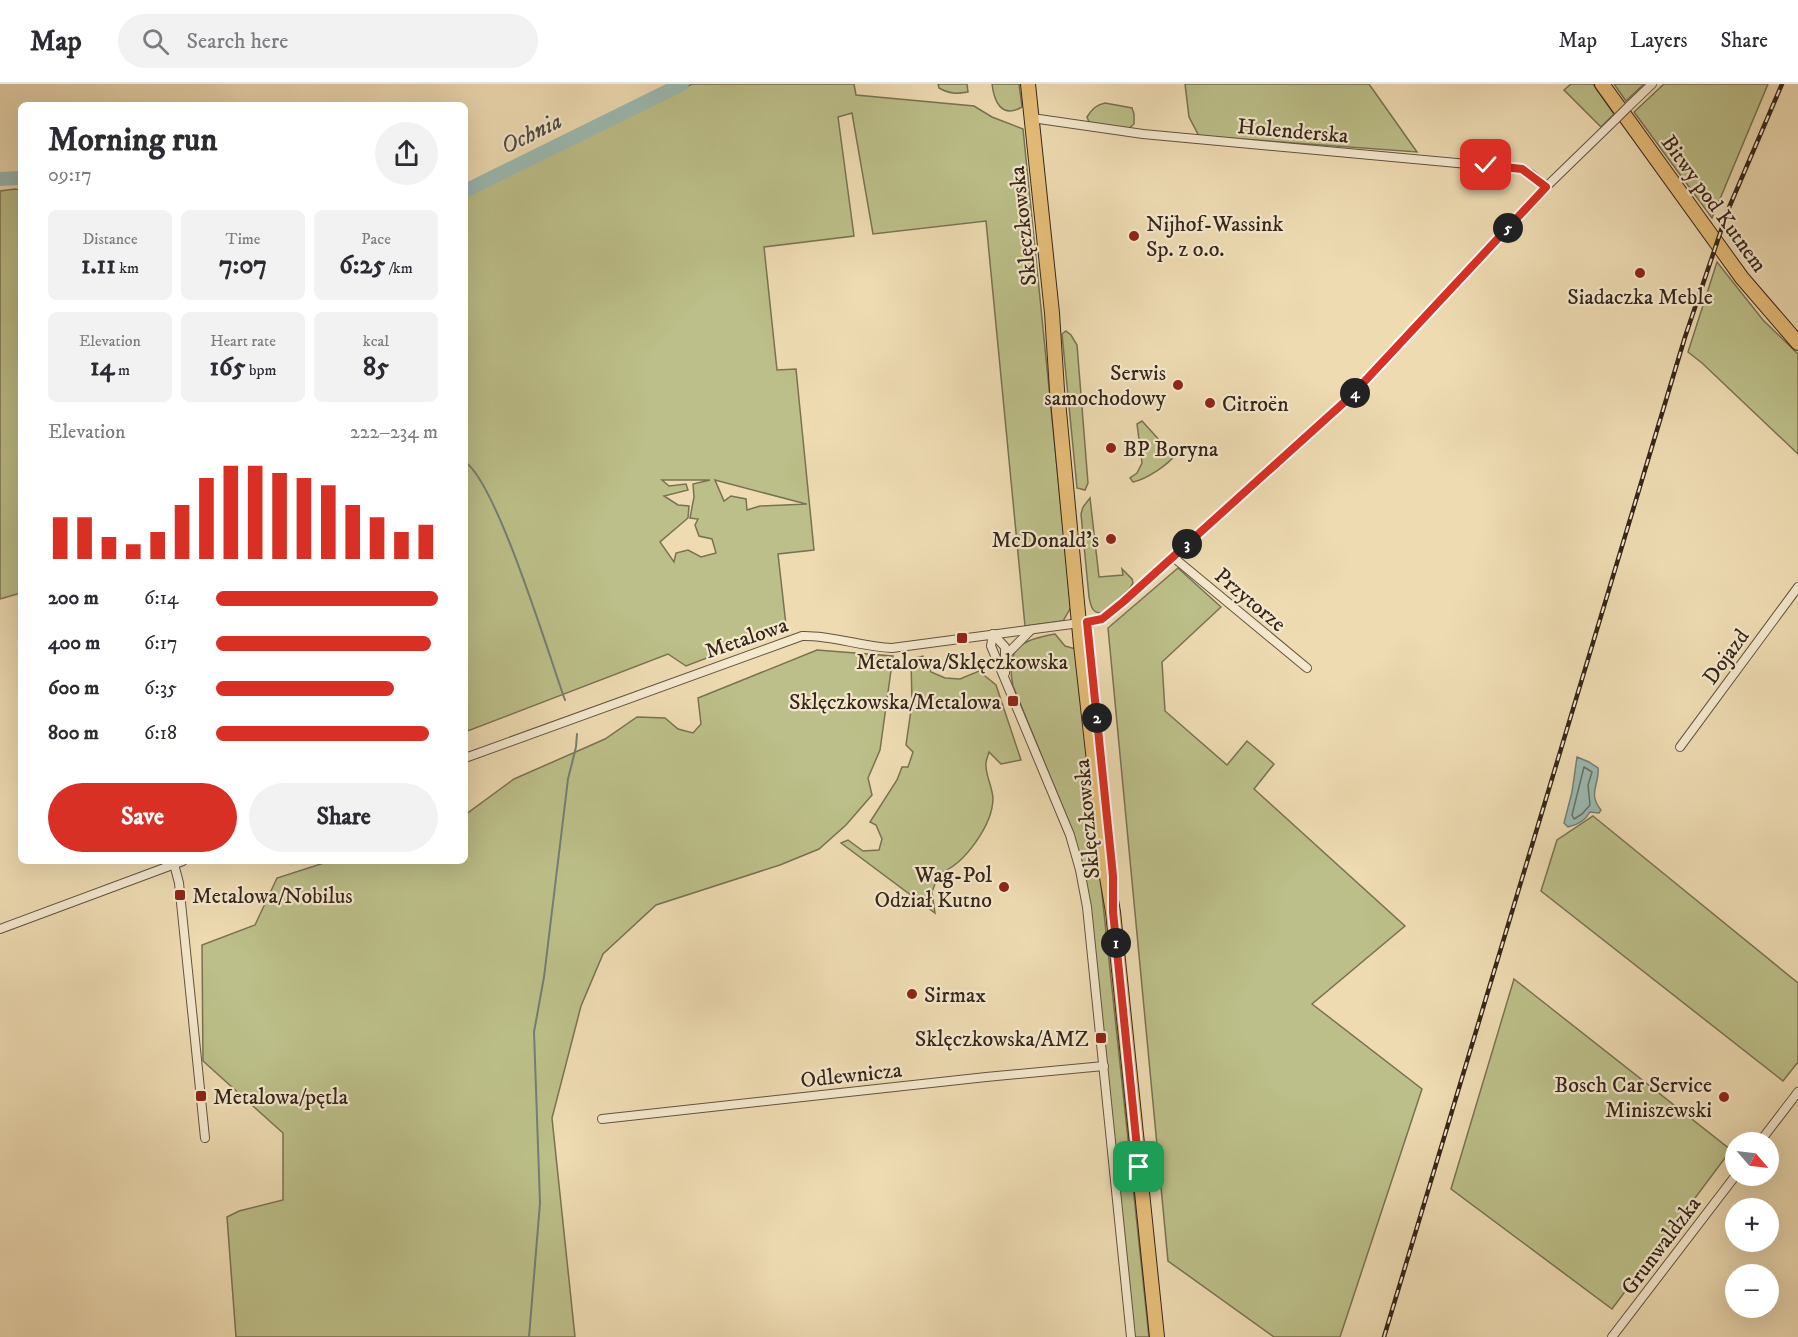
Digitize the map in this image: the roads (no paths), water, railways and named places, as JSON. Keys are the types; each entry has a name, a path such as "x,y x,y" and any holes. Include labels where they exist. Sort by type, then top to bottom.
{"main road":[{"name":"Sklęczkowska","path":"1028,84 1057,364 1057,390 1113,876 1113,912 1157,1337"},
{"name":"Bitwy pod Kutnem","path":"1602,84 1742,278 1798,343"}],"street":[{"name":"Metalowa","path":"468,757 802,636 826,637 875,648 892,648 1102,619 1350,397 1546,187 1652,84"},
{"name":"Holenderska","path":"1032,118 1143,134 1522,169 1546,187"},
{"name":"Przytorze","path":"1173,557 1307,668"},
{"name":"Dojazd","path":"1680,747 1798,587"},
{"path":"1006,655 1032,629"},
{"path":"993,634 1005,647 1005,676"},
{"path":"993,634 991,646 1070,835 1088,907 1131,1337"},
{"path":"0,929 176,864"},
{"path":"179,864 205,1138"},
{"name":"Odlewnicza","path":"602,1119 1104,1066"},
{"path":"1768,1132 1798,1092"},
{"name":"Grunwaldzka","path":"1612,1337 1728,1186"}],"water":[{"path":"1577,757 1598,768 1594,793 1601,810 1599,813 1590,812 1581,822 1568,827 1564,823 1572,792"}],"waterway":[{"name":"Ochnia","path":"468,190 682,84"},
{"name":"Ochnia","path":"0,179 18,178"},
{"path":"468,465 478,476 506,535 565,700"},
{"path":"529,1337 540,1203 534,1032 544,977 568,779 577,734"}],"railway":[{"path":"1384,1337 1685,337 1728,210 1782,84"}],"place":[{"name":"Nijhof-Wassink Sp. z o.o.","path":"1134,236"},
{"name":"Siadaczka Meble","path":"1640,273"},
{"name":"Serwis samochodowy","path":"1178,385"},
{"name":"Citroën","path":"1210,403"},
{"name":"BP Boryna","path":"1111,448"},
{"name":"McDonald's","path":"1111,539"},
{"name":"Metalowa/Sklęczkowska","path":"962,638"},
{"name":"Sklęczkowska/Metalowa","path":"1013,701"},
{"name":"Wag-Pol Odział Kutno","path":"1004,887"},
{"name":"Metalowa/Nobilus","path":"180,895"},
{"name":"Sirmax","path":"912,994"},
{"name":"Sklęczkowska/AMZ","path":"1101,1038"},
{"name":"Metalowa/pętla","path":"201,1096"},
{"name":"Bosch Car Service Miniszewski","path":"1724,1097"}]}
